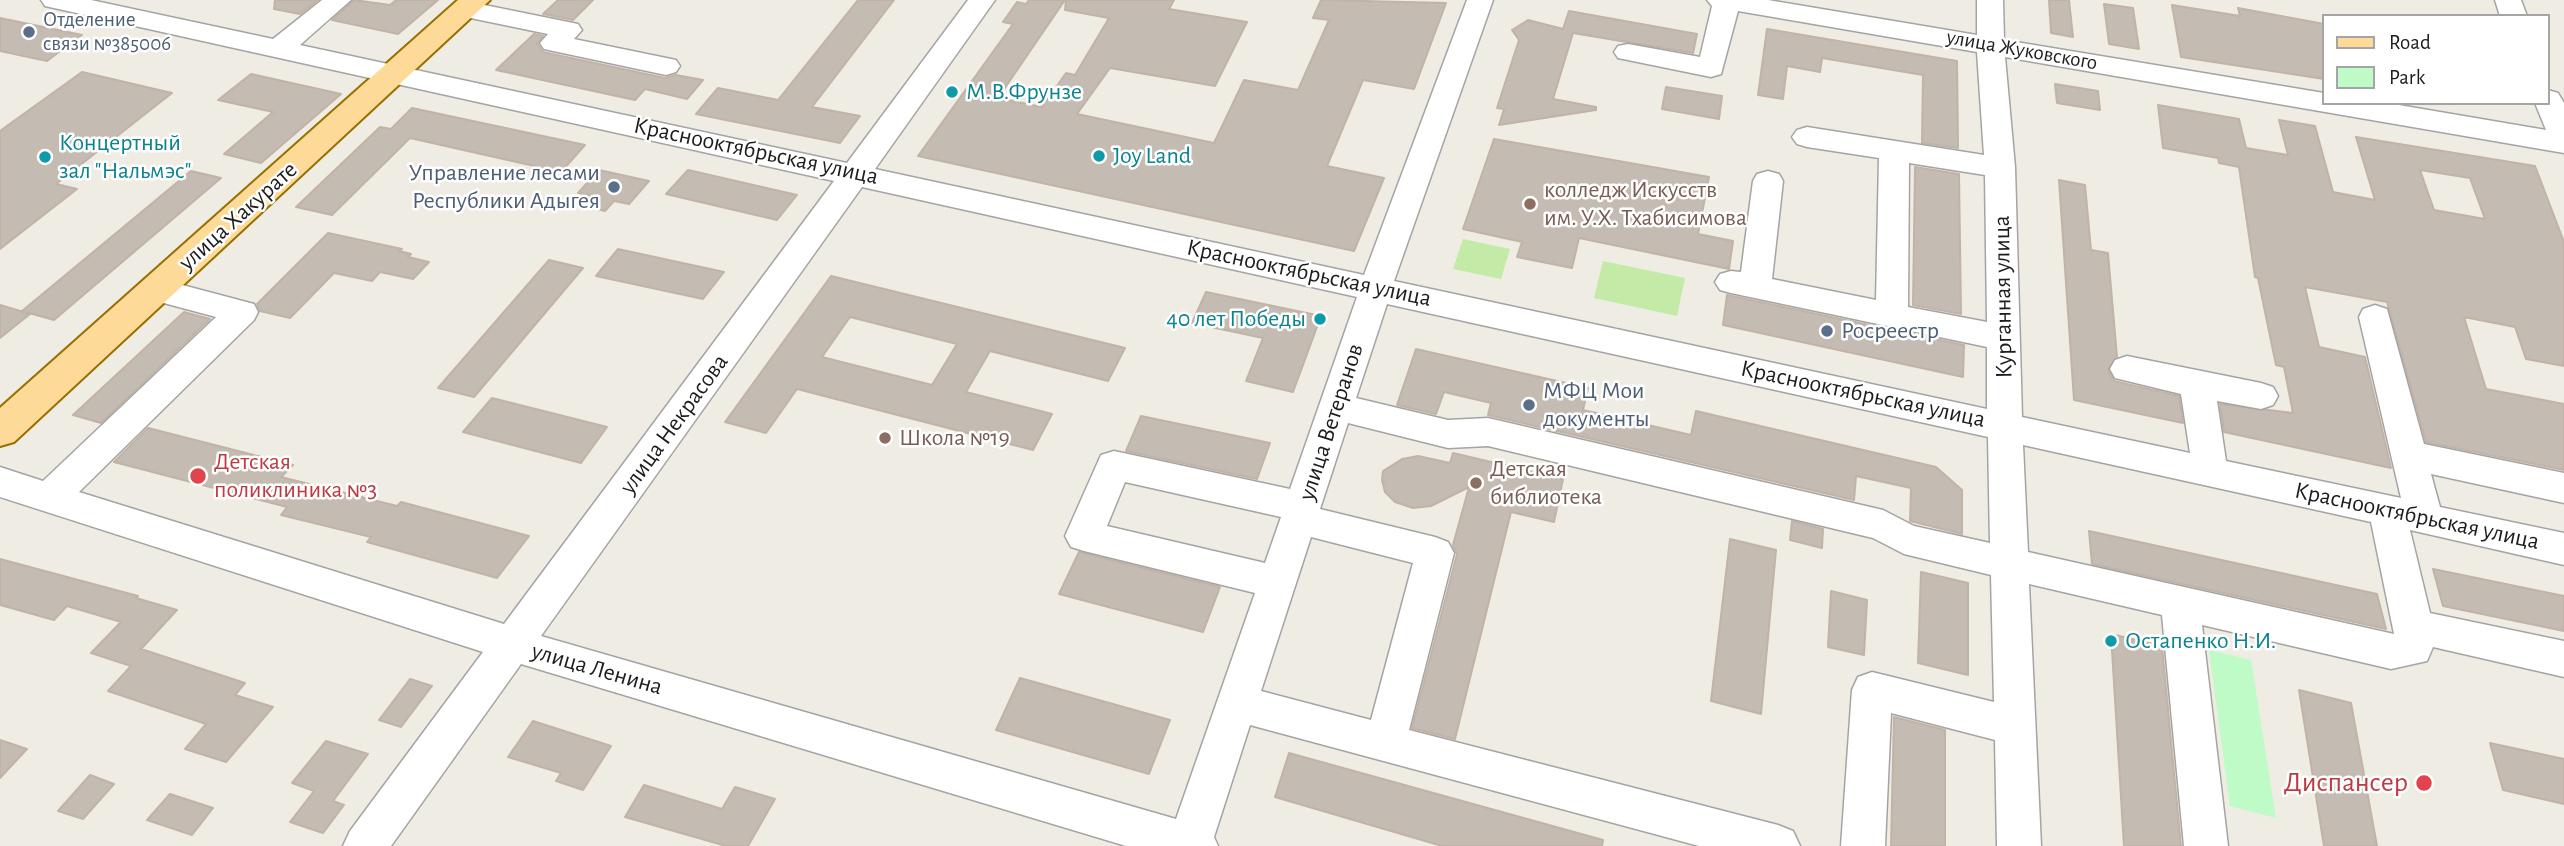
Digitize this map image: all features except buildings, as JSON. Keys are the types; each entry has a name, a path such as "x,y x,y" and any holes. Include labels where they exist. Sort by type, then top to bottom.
{"main road":[{"name":"улица Хакурате","path":"0,431 470,5"}],"street":[{"name":"Краснооктябрьская улица","path":"54,0 397,72 2564,549"},
{"path":"279,48 338,0"},
{"name":"улица Некрасова","path":"365,846 982,0"},
{"name":"улица Ветеранов","path":"1191,845 1376,288 1480,0"},
{"name":"Курганная улица","path":"1990,0 1990,45 2000,167 2005,425 2019,846"},
{"path":"1628,52 1711,68 1723,1"},
{"name":"улица Жуковского","path":"1723,1 2322,102"},
{"path":"470,5 568,30 554,43 666,66"},
{"path":"2550,104 2564,141"},
{"path":"2344,105 2564,141"},
{"path":"1807,137 2000,167"},
{"path":"1892,316 1894,150"},
{"path":"1768,181 1743,285 2003,338"},
{"path":"49,498 242,312 156,290"},
{"path":"2375,317 2424,517"},
{"path":"2127,369 2261,396"},
{"path":"2197,384 2210,470"},
{"path":"1336,407 1448,435 1488,432 1883,525 1904,539 2010,574 2181,616 2391,652 2413,649 2414,626 2386,509"},
{"path":"2409,455 2564,488"},
{"path":"1278,582 1084,536 1114,465 1300,513 1434,553 1385,743"},
{"name":"улица Ленина","path":"0,482 514,645 1191,845"},
{"path":"2181,616 2206,846"},
{"path":"2414,626 2564,659"},
{"path":"1863,846 1872,690 2015,726"},
{"path":"1237,703 1777,846"}],"green space":[{"path":"1463,239 1510,249 1501,279 1453,269"},
{"path":"1603,261 1685,278 1677,316 1594,298"},
{"path":"2209,650 2251,660 2276,818 2230,806"}],"place":[{"name":"Отделение связи №385006","path":"29,32"},
{"name":"М.В.Фрунзе","path":"952,92"},
{"name":"Joy Land","path":"1099,156"},
{"name":"Концертный зал \"Нальмэс\"","path":"45,157"},
{"name":"Управление лесами Республики Адыгея","path":"614,187"},
{"name":"колледж Искусств им. У.Х. Тхабисимова","path":"1530,204"},
{"name":"40 лет Победы","path":"1320,319"},
{"name":"Росреестр","path":"1827,331"},
{"name":"МФЦ Мои документы","path":"1529,405"},
{"name":"Школа №19","path":"885,438"},
{"name":"Детская поликлиника №3","path":"198,476"},
{"name":"Детская библиотека","path":"1476,483"},
{"name":"Остапенко Н.И.","path":"2111,641"},
{"name":"Диспансер","path":"2424,783"}]}
